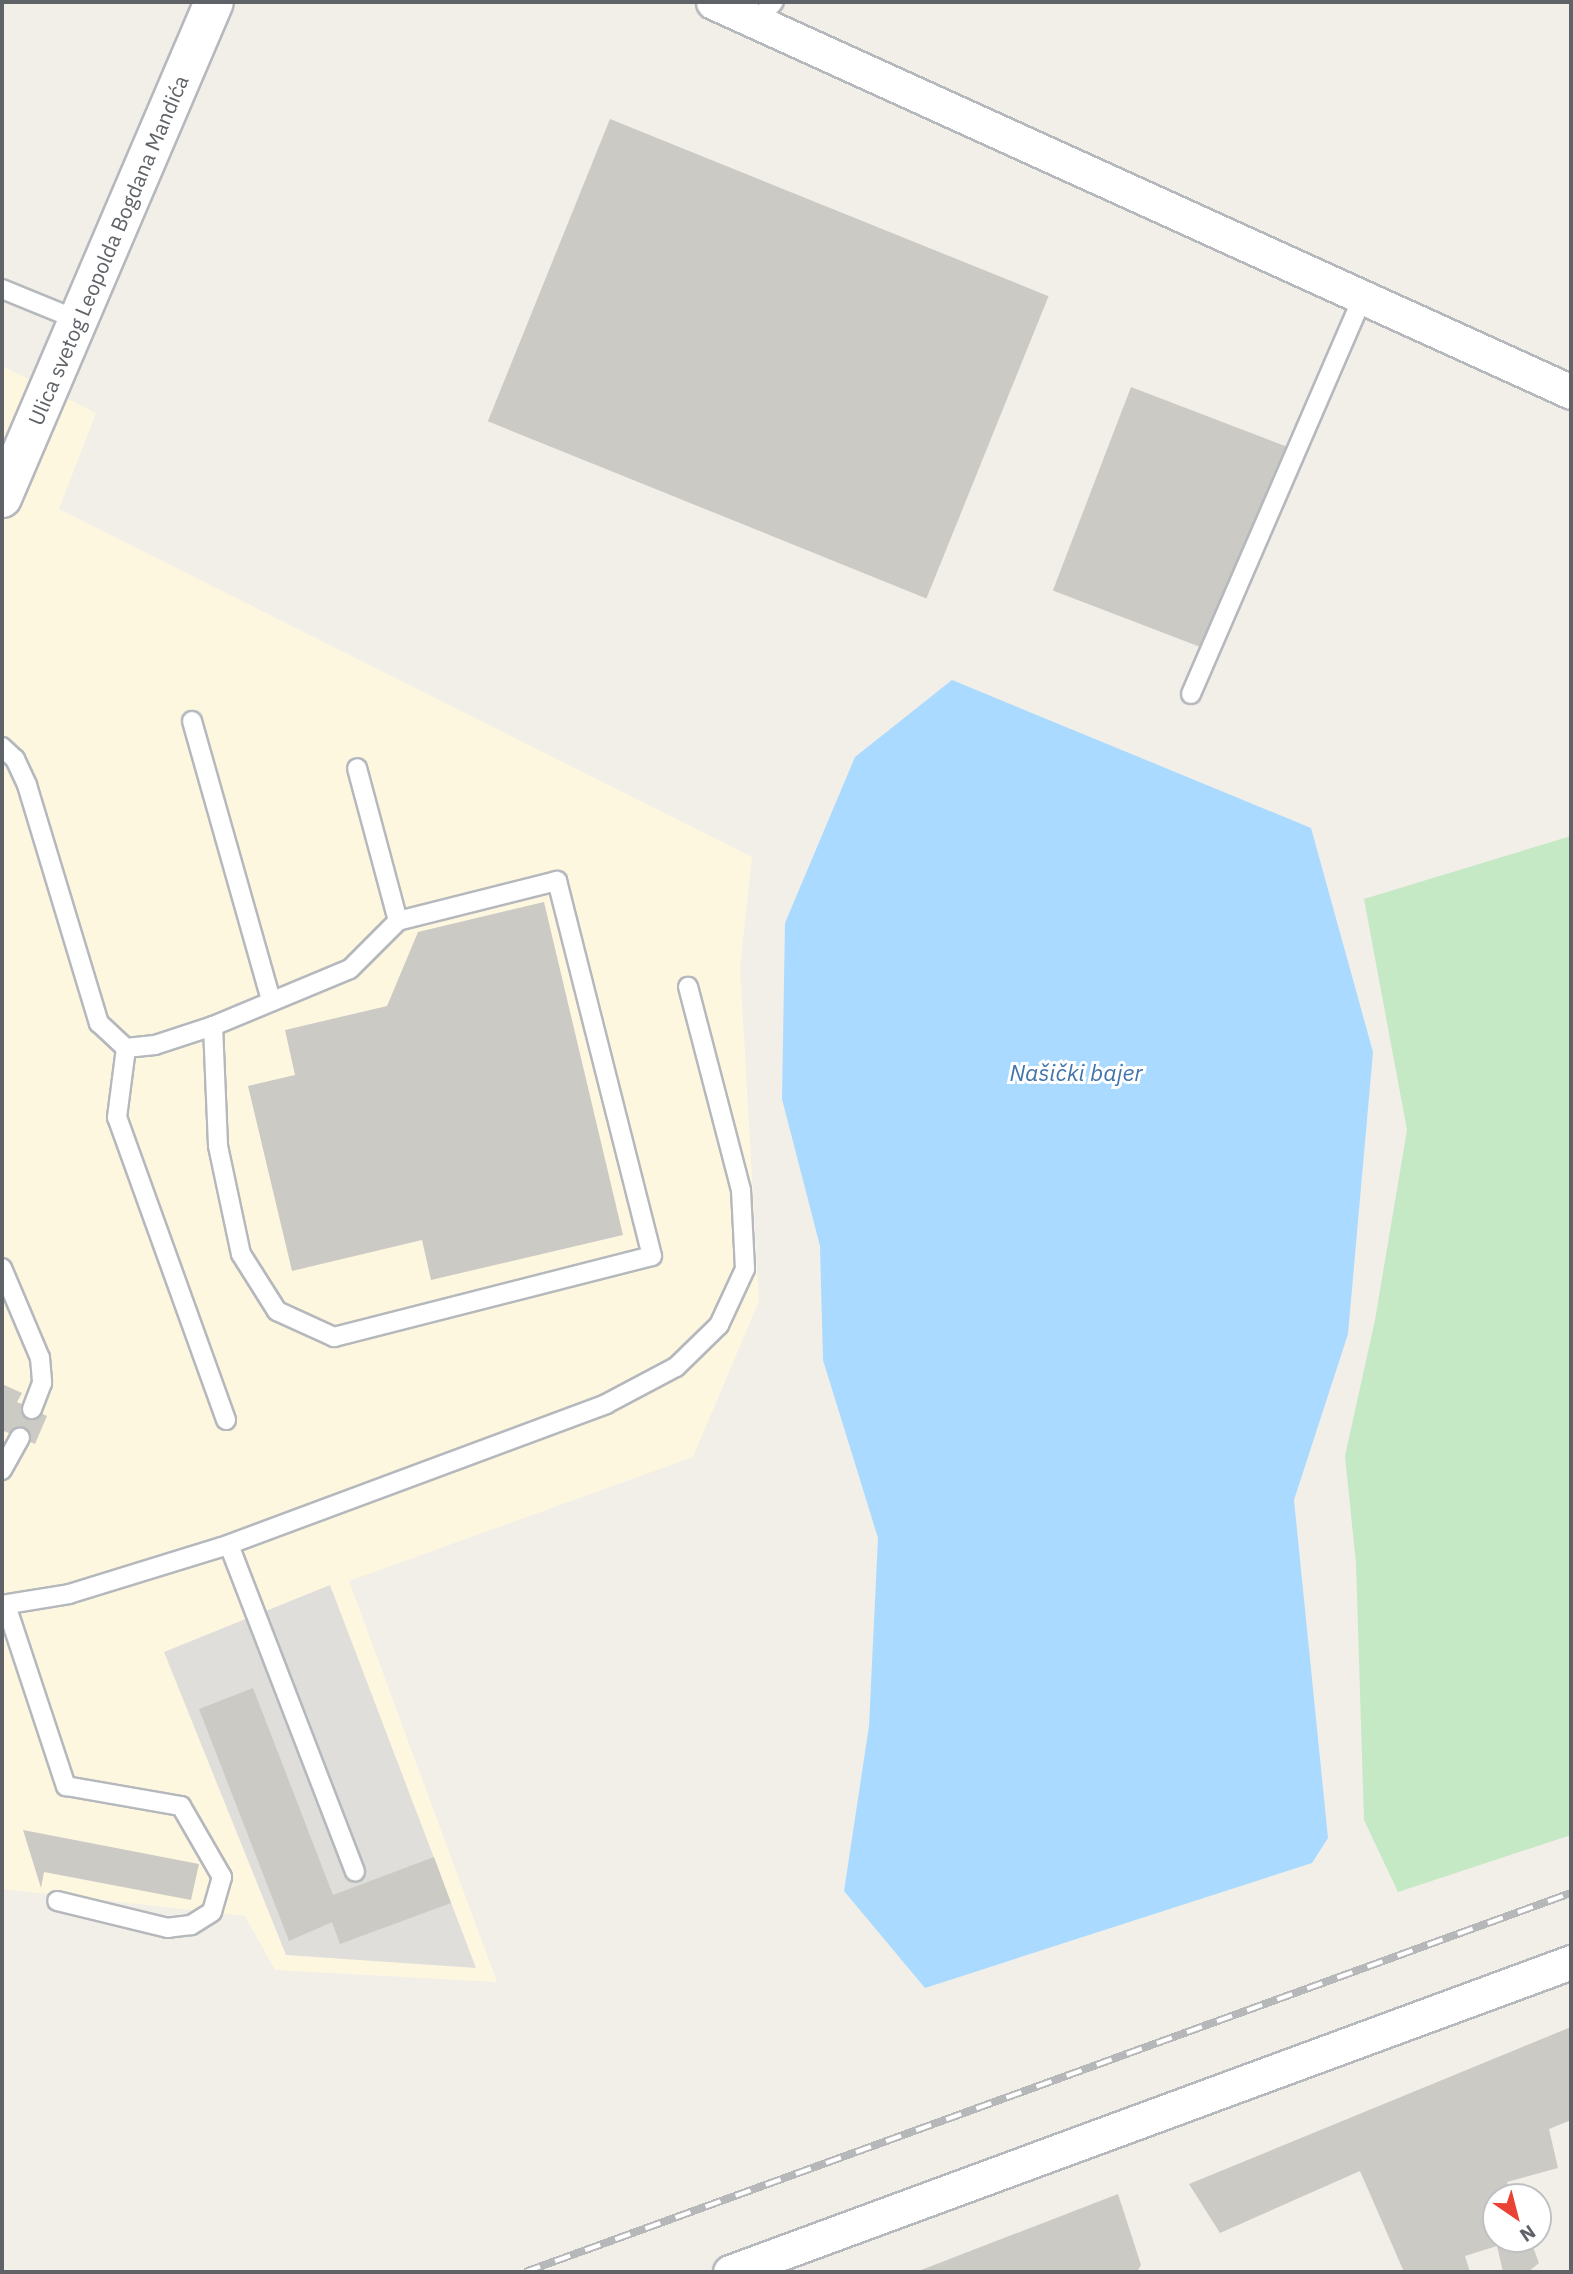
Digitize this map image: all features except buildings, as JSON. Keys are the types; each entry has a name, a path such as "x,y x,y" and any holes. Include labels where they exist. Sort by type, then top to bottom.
{"main road":[{"name":"Ulica svetog Leopolda Bogdana Mandića","path":"2,498 214,2"}],"street":[{"path":"713,2 765,12 1571,392"},
{"path":"730,2272 775,2264 1571,1962"}],"lane":[{"path":"2,289 78,320"},
{"path":"1191,694 1363,296"},
{"path":"192,721 271,1001"},
{"path":"2,747 15,759 27,785 99,1024 126,1048 155,1045 212,1026 349,969 398,922 557,881 653,1256 334,1337 278,1311 241,1254 218,1146 212,1026"},
{"path":"357,768 398,922"},
{"path":"57,1901 168,1928 191,1925 212,1912 222,1877 181,1806 66,1786 4,1605 69,1594 229,1545 606,1404 676,1367 719,1325 745,1269 741,1190 688,987"},
{"path":"126,1048 117,1118 226,1420"},
{"path":"2,1268 40,1358 42,1383 32,1409"},
{"path":"2,1470 20,1438"},
{"path":"229,1545 355,1871"}],"shaded area":[{"path":"2,366 96,413 59,509 752,857 740,967 759,1301 693,1457 349,1581 497,1982 275,1970 245,1916 2,1889"},
{"path":"330,1585 476,1968 286,1955 164,1652"}],"green space":[{"path":"1571,836 1571,1835 1398,1892 1364,1820 1356,1563 1345,1456 1375,1320 1407,1130 1364,899"}],"water":[{"name":"Našički bajer","path":"952,680 1311,828 1373,1052 1348,1334 1294,1500 1328,1838 1312,1863 925,1988 844,1891 869,1726 878,1538 823,1360 820,1246 782,1099 785,923 855,757"}],"railway":[{"path":"525,2272 1571,1893"}]}
